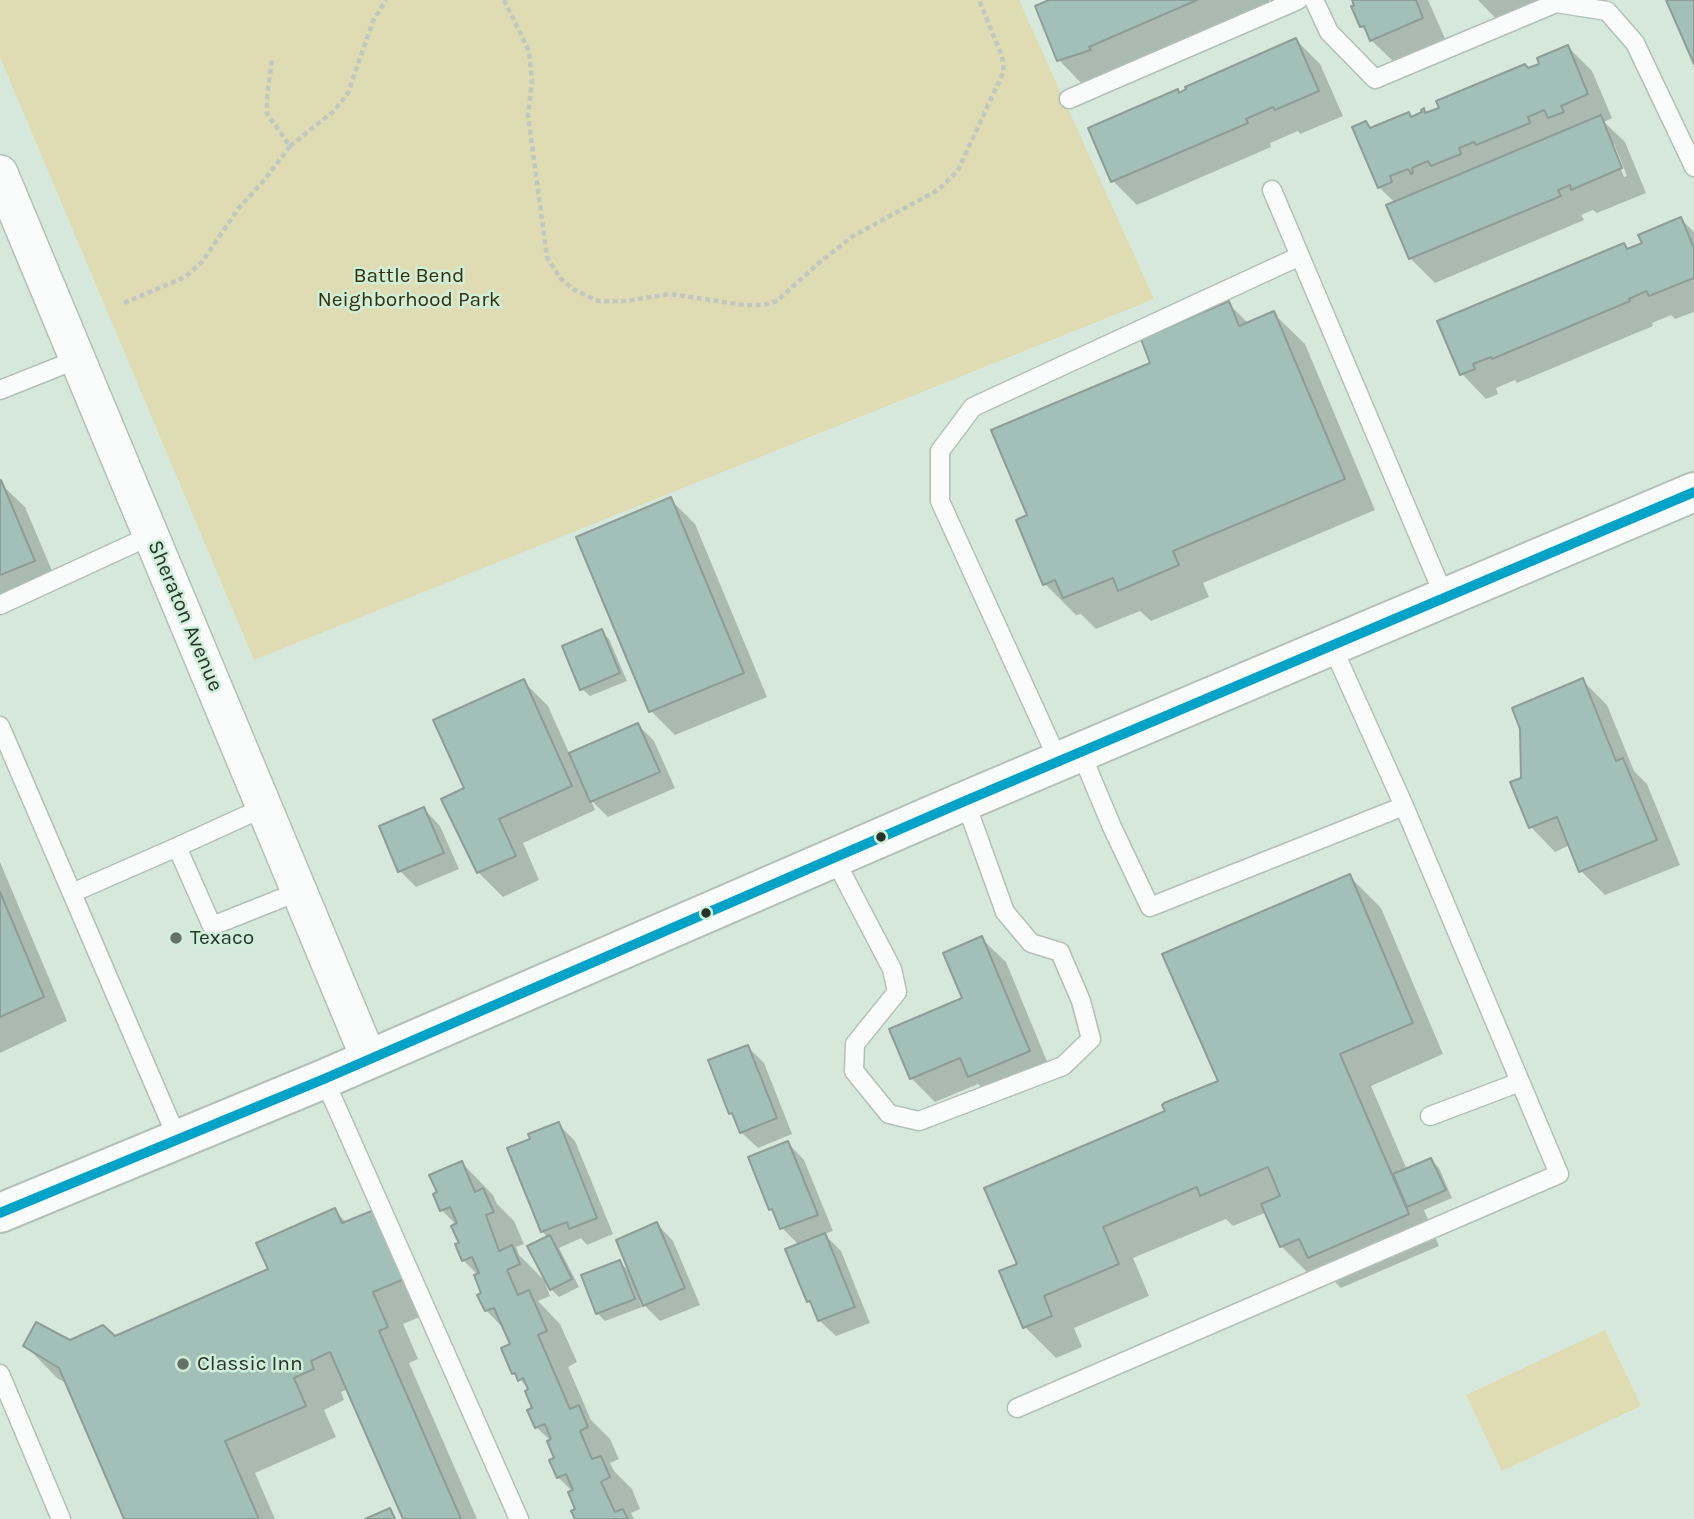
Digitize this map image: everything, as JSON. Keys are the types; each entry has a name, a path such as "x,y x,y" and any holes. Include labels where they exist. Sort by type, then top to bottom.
{"main road":[{"path":"0,1213 324,1079 965,801 1694,492"}],"street":[{"name":"Sheraton Avenue","path":"0,173 369,1059"}],"lane":[{"path":"1069,99 1298,0"},
{"path":"1314,0 1329,32 1375,79 1556,3 1584,4 1607,11 1635,43 1694,167"},
{"path":"1272,190 1445,598"},
{"path":"1300,256 974,407 940,451 940,501 1070,757 1150,907 1404,806"},
{"path":"0,390 78,359"},
{"path":"0,605 152,535"},
{"path":"1017,1408 1559,1174 1404,806 1332,646"},
{"path":"0,726 178,1140"},
{"path":"834,858 892,969 897,992 855,1044 855,1071 889,1114 919,1121 1063,1066 1091,1039 1081,1000 1060,952 1031,943 1005,912 965,801"},
{"path":"72,893 265,807"},
{"path":"177,847 212,926 300,891"},
{"path":"324,1079 519,1519"},
{"path":"1430,1116 1520,1082"},
{"path":"0,1374 61,1519"}],"path":[{"path":"124,303 185,277 202,262 238,209 290,146 334,111 348,93 373,21 386,0"},
{"path":"504,0 529,51 532,80 529,125 548,257 560,278 580,293 598,300 626,301 670,294 744,305 777,302 853,236 938,190 957,172 1004,71 1002,56 979,0"},
{"path":"272,60 267,114 290,146"}],"green space":[{"name":"Battle Bend Neighborhood Park","path":"0,0 1019,0 1154,299 254,660 0,57"},
{"path":"1605,1330 1641,1406 1502,1471 1466,1395"}],"building":[{"path":"1049,0 1197,0 1089,47 1091,50 1057,61 1035,6"},
{"path":"1352,0 1416,0 1423,18 1370,41 1364,26 1360,27 1351,6 1354,6"},
{"path":"1666,0 1694,0 1694,64"},
{"path":"1296,38 1319,91 1275,110 1273,107 1246,119 1248,123 1111,182 1088,128 1178,89 1179,93 1186,89 1185,87"},
{"path":"1568,45 1588,94 1561,106 1564,112 1548,118 1544,110 1528,117 1530,123 1476,145 1474,142 1459,148 1461,154 1431,166 1428,161 1412,168 1411,174 1408,169 1390,176 1392,182 1378,188 1352,127 1366,121 1370,128 1409,112 1411,117 1422,112 1424,108 1425,113 1439,108 1436,101 1525,64 1528,68 1539,64 1537,58"},
{"path":"1601,115 1622,168 1571,190 1570,185 1558,190 1561,196 1409,259 1386,205"},
{"path":"1681,217 1694,248 1694,278 1649,296 1646,291 1629,299 1630,301 1492,359 1491,357 1473,364 1475,369 1460,375 1437,321 1624,243 1627,249 1642,243 1638,235"},
{"path":"1229,301 1239,326 1274,311 1345,479 1173,551 1179,565 1118,591 1113,578 1063,598 1055,580 1043,585 1016,520 1027,515 991,430 1150,363 1141,339"},
{"path":"0,481 35,561 0,575"},
{"path":"671,497 744,673 649,712 576,537"},
{"path":"602,629 620,673 580,690 562,646"},
{"path":"1583,678 1616,761 1623,758 1657,840 1579,872 1557,817 1529,828 1510,782 1521,778 1520,729 1512,708"},
{"path":"524,679 572,786 499,819 516,856 477,873 441,799 464,788 433,720"},
{"path":"638,723 660,772 590,802 569,753"},
{"path":"424,807 444,853 398,872 379,826"},
{"path":"1350,874 1413,1023 1340,1054 1409,1214 1308,1258 1299,1239 1280,1247 1261,1204 1280,1196 1268,1167 1200,1196 1197,1187 1103,1227 1119,1264 1044,1296 1052,1316 1023,1328 999,1271 1017,1264 984,1188 1165,1111 1162,1105 1164,1103 1218,1081 1162,954"},
{"path":"0,892 44,997 0,1017"},
{"path":"982,936 1030,1051 968,1077 960,1058 910,1079 889,1029 962,998 943,953"},
{"path":"748,1045 777,1118 740,1133 732,1113 729,1114 708,1060"},
{"path":"559,1122 597,1218 569,1229 567,1222 541,1232 507,1148 530,1139 528,1134"},
{"path":"788,1141 818,1215 780,1229 772,1209 769,1210 748,1157"},
{"path":"1431,1158 1446,1190 1407,1207 1393,1174"},
{"path":"462,1161 475,1192 483,1188 494,1212 486,1215 499,1251 512,1245 520,1264 507,1270 518,1295 529,1290 547,1331 538,1335 570,1409 579,1405 588,1427 580,1431 592,1459 601,1456 610,1477 601,1482 615,1512 623,1509 628,1519 575,1519 571,1511 575,1509 568,1492 573,1490 566,1474 557,1478 549,1460 554,1458 547,1441 551,1439 545,1424 535,1428 527,1410 532,1408 525,1391 528,1389 523,1378 518,1381 515,1373 512,1374 501,1348 510,1344 494,1308 485,1311 477,1295 481,1293 474,1275 479,1273 472,1257 462,1261 455,1244 459,1243 451,1226 457,1223 450,1207 440,1211 433,1194 437,1192 429,1175"},
{"name":"Classic Inn","path":"335,1208 342,1223 374,1210 404,1279 373,1292 388,1327 379,1331 461,1519 403,1519 330,1352 311,1361 314,1369 294,1378 306,1406 225,1441 259,1519 124,1519 59,1368 23,1346 36,1322 70,1340 103,1325 115,1336 268,1269 256,1243"},
{"path":"657,1222 685,1288 643,1306 616,1240"},
{"path":"825,1233 855,1307 818,1321 785,1249"},
{"path":"550,1235 572,1279 550,1290 527,1246"},
{"path":"620,1260 635,1299 596,1314 581,1275"},
{"path":"390,1508 395,1519 365,1519"}],"transit line":[{"path":"0,1213 324,1079 965,801 1694,492"}],"place":[{"name":"Texaco","path":"176,938"},
{"name":"Classic Inn","path":"183,1364"}]}
